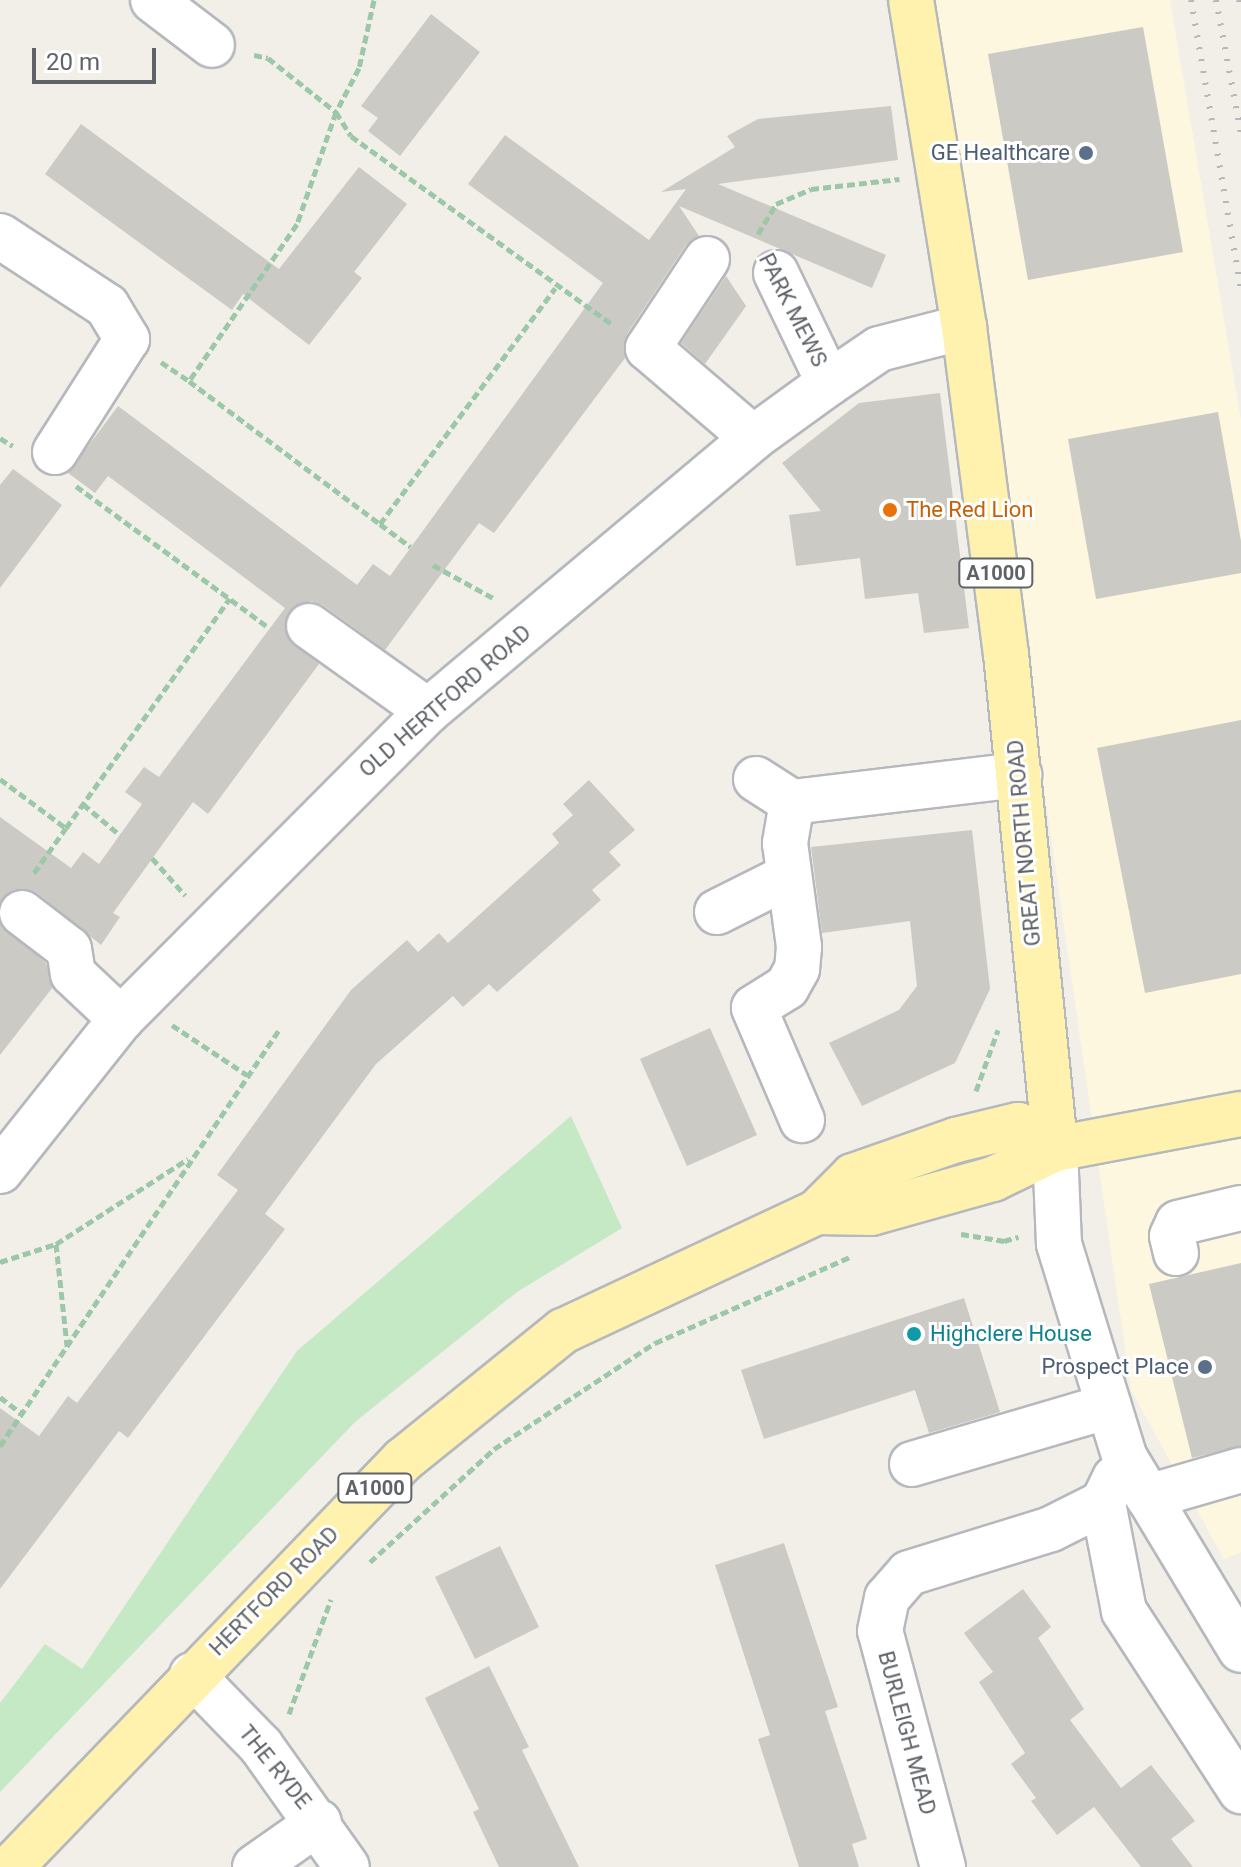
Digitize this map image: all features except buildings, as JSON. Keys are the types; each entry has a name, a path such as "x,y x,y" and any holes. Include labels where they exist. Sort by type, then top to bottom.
{"main road":[{"name":"GREAT NORTH ROAD","path":"911,0 964,327 1019,775 1055,1149"},
{"path":"1055,1149 1241,1114"},
{"name":"HERTFORD ROAD","path":"11,1867 192,1675 403,1460 563,1331 817,1212 853,1176 956,1140 1018,1125 1055,1149"}],"street":[{"path":"153,0 212,45"},
{"path":"0,236 107,306 127,339 55,452"},
{"path":"707,259 648,348 753,438"},
{"name":"PARK MEWS","path":"776,273 829,383"},
{"name":"OLD HERTFORD ROAD","path":"0,1171 130,1011 428,711 753,438 829,383 879,349 964,327"},
{"path":"309,626 428,711"},
{"path":"756,779 792,802 1019,775"},
{"path":"792,802 785,843 797,969 787,987 754,1008 802,1120"},
{"path":"717,912 789,876"},
{"path":"22,913 69,949 73,974 130,1011"},
{"name":"GREAT NORTH ROAD","path":"1055,1149 1059,1244 1125,1458 1241,1650"},
{"path":"1176,1253 1172,1236 1178,1223 1241,1208"},
{"path":"912,1464 1109,1406"},
{"path":"1125,1458 1103,1503 1124,1611 1241,1791"},
{"path":"1148,1497 1241,1470"},
{"name":"BURLEIGH MEAD","path":"943,1867 880,1631 887,1598 909,1573 1051,1529 1103,1503"},
{"name":"THE RYDE","path":"192,1675 261,1746 319,1822 347,1867"},
{"path":"255,1867 319,1822"}],"path":[{"path":"374,0 359,68 336,112 297,224 189,381 410,547"},
{"path":"212,45 268,58 336,112 351,136 555,288 648,348"},
{"name":"PARK MEWS","path":"776,273 756,238 776,204 811,189 913,177"},
{"path":"380,524 555,288"},
{"path":"88,496 275,632 309,626"},
{"path":"433,565 535,621"},
{"path":"22,913 17,896 230,598"},
{"path":"0,779 66,828"},
{"path":"83,804 120,835"},
{"path":"130,1011 247,1075"},
{"path":"967,1097 988,1071 999,1015"},
{"path":"0,1446 279,1030"},
{"path":"0,1262 56,1244 193,1157"},
{"path":"958,1234 1004,1241"},
{"path":"56,1244 67,1346"},
{"path":"367,1564 494,1449 655,1343 820,1267 863,1253"},
{"path":"0,1397 22,1414"},
{"path":"286,1724 333,1595"}],"shaded area":[{"path":"930,0 1170,0 1241,420 1241,1552 1224,1559 1131,1390"}],"green space":[{"path":"571,1116 622,1228 517,1292 355,1422 0,1792 0,1703 45,1644 82,1669 297,1351"}],"railway":[{"path":"1191,0 1241,288"},
{"path":"1216,0 1241,133"},
{"path":"1239,0 1241,11"}],"place":[{"name":"GE Healthcare","path":"1086,153"},
{"name":"The Red Lion","path":"890,510"},
{"name":"Highclere House","path":"914,1334"},
{"name":"Prospect Place","path":"1205,1367"}]}
